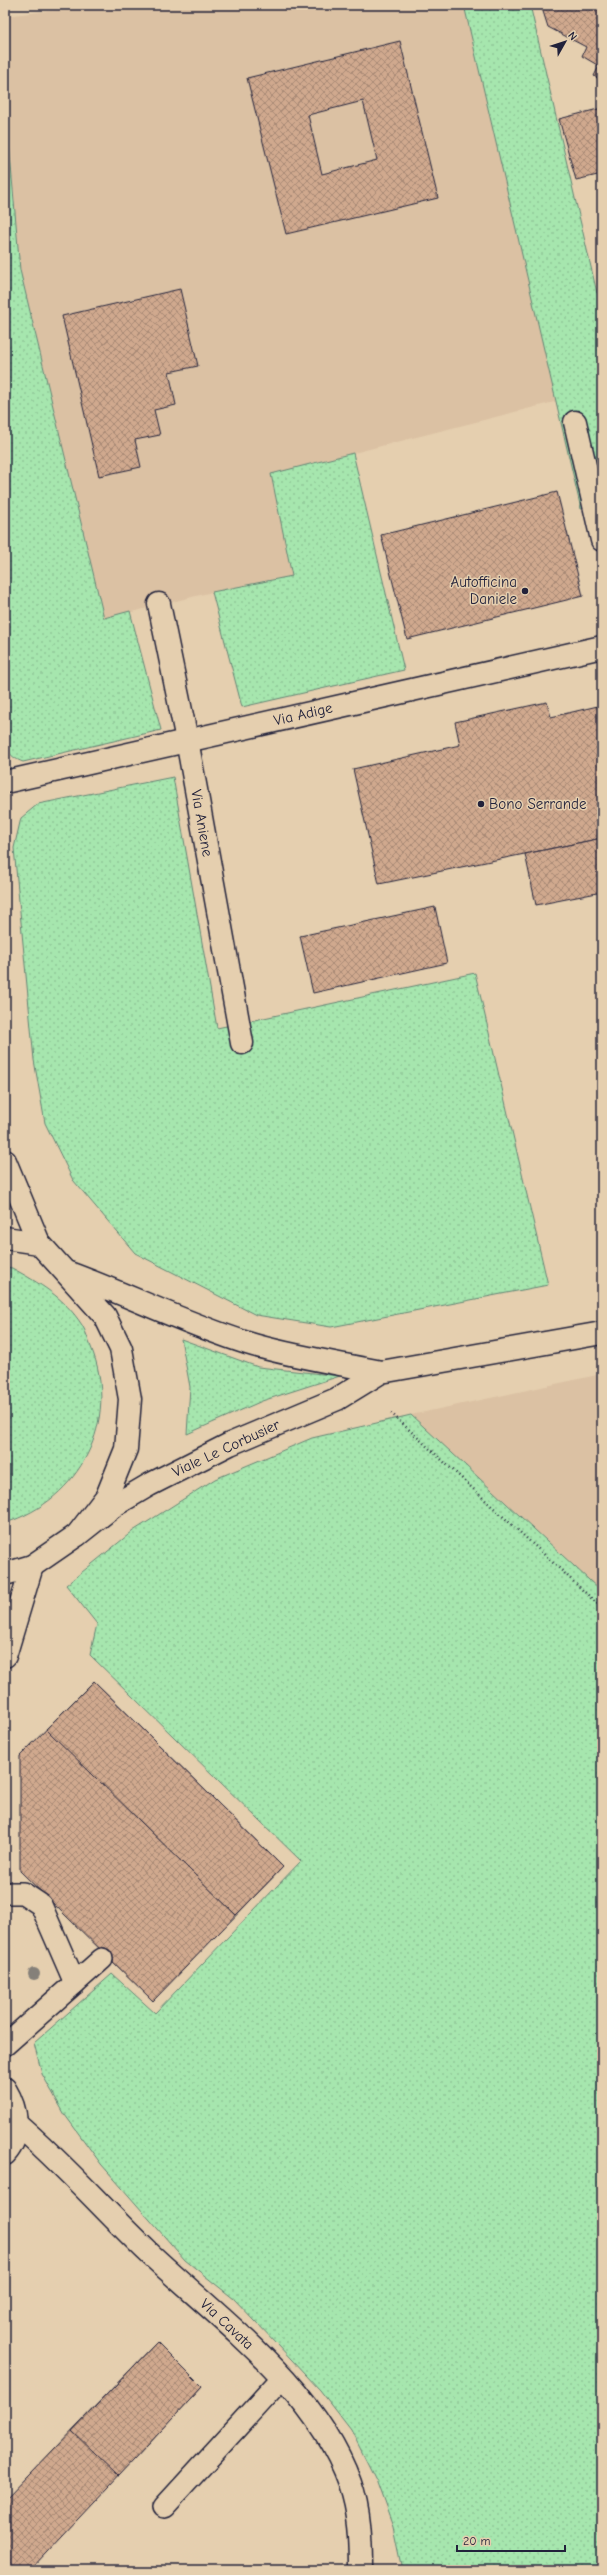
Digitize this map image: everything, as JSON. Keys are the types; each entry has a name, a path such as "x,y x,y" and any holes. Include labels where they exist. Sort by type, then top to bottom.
{"street":[{"path":"575,422 602,540"},
{"name":"Via Aniene","path":"159,604 187,740 242,1043"},
{"name":"Via Adige","path":"5,782 602,647"},
{"path":"5,1161 39,1243 67,1272 105,1316 121,1349 130,1399 126,1449 107,1496 77,1535 32,1566 5,1574"},
{"path":"5,1238 39,1243"},
{"name":"Viale Le Corbusier","path":"67,1272 127,1294 214,1332 249,1344 381,1372"},
{"name":"Viale Le Corbusier","path":"77,1535 115,1505 156,1481 230,1444 337,1399 381,1372 602,1333"},
{"path":"5,1656 32,1566"},
{"path":"5,2089 15,2111 16,2123 14,2138 5,2154"},
{"name":"Via Cavata","path":"16,2123 44,2146 138,2242 213,2310 282,2378 314,2416 336,2452 351,2484 359,2522 362,2570"}],"lane":[{"path":"5,1893 23,1893 41,1905 74,1983"},
{"path":"5,2045 102,1958"},
{"path":"164,2507 282,2378"}],"path":[{"path":"391,1413 602,1608"}],"shaded area":[{"path":"99,5 464,5 558,401 271,474 292,576 212,592 104,619 20,270 5,97 5,16"},
{"path":"602,1374 602,1592 411,1415"}],"green space":[{"path":"464,5 530,5 597,293 602,292 602,504 581,509"},
{"path":"5,97 20,270 104,618 130,611 161,730 23,762 18,760 8,751 5,733"},
{"path":"353,453 404,670 242,707 212,592 292,576 271,474"},
{"path":"173,777 217,1028 475,973 548,1285 331,1327 256,1315 135,1253 73,1180 45,1123 34,1060 14,848 21,818 38,804"},
{"path":"5,1267 12,1268 32,1279 59,1299 75,1315 86,1333 91,1347 99,1375 101,1402 97,1429 87,1454 73,1477 54,1496 31,1512 5,1523"},
{"path":"181,1339 258,1367 340,1376 262,1401 187,1434 190,1387"},
{"path":"411,1415 602,1592 602,2570 402,2570 393,2527 376,2480 351,2430 320,2390 277,2344 234,2299 185,2260 101,2164 65,2115 42,2074 34,2043 112,1974 155,2013 301,1861 90,1655 97,1624 66,1585 133,1531 215,1479 312,1438"}],"building":[{"path":"541,5 602,5 602,81 594,76 599,66 582,56 586,47 548,27"},
{"path":"400,41 438,198 286,234 247,78","holes":["363,101 377,160 322,174 308,115"]},
{"path":"602,108 602,174 576,180 559,119"},
{"path":"180,289 198,366 169,372 176,405 154,410 160,435 135,440 141,467 99,476 62,316"},
{"path":"557,492 583,596 407,639 381,535"},
{"name":"Bono Serrande","path":"547,702 551,717 602,705 602,838 379,884 353,769 460,745 455,722"},
{"path":"602,838 602,892 536,905 525,854"},
{"path":"435,907 447,963 313,993 300,936"},
{"path":"94,1681 283,1867 153,2001 20,1871 20,1756"},
{"path":"94,1681 283,1867 236,1915 46,1729"},
{"path":"157,2342 202,2387 31,2569 5,2570 5,2500"},
{"path":"157,2342 202,2387 119,2476 72,2431"}],"place":[{"name":"Autofficina Daniele","path":"525,591"},
{"name":"Bono Serrande","path":"481,804"}]}
